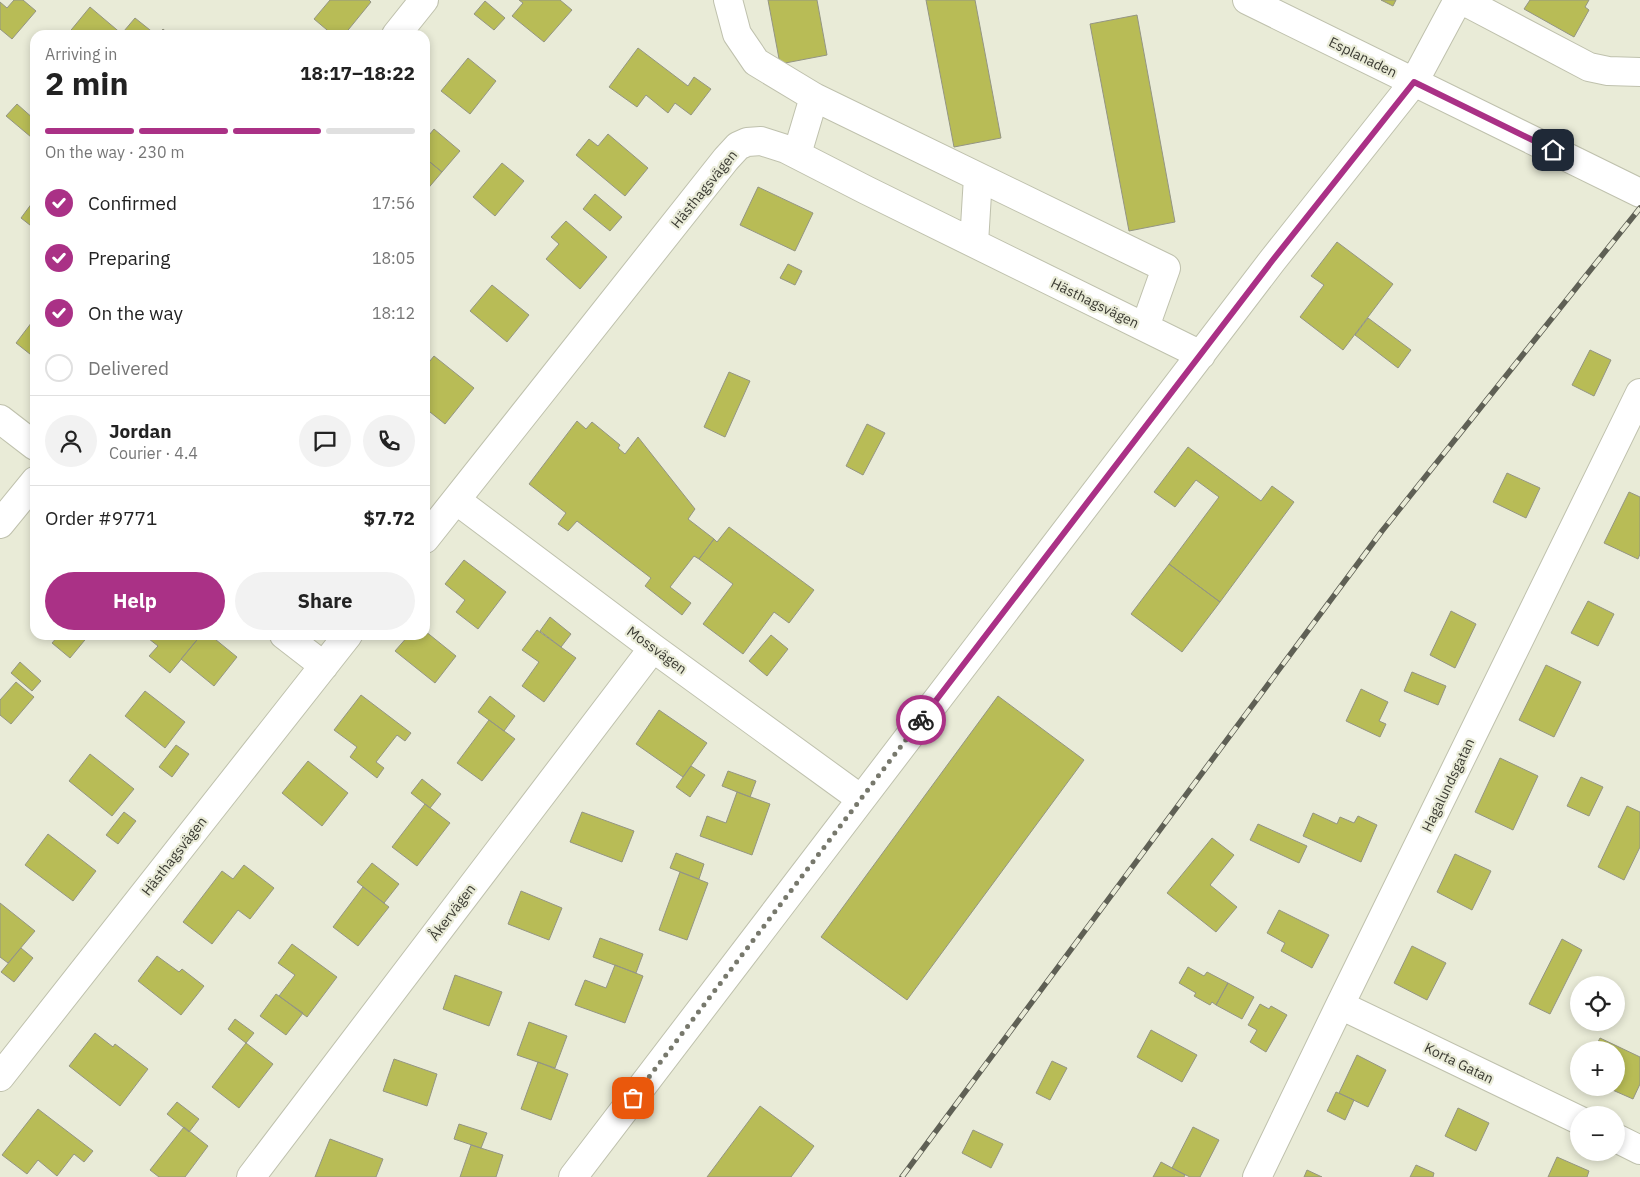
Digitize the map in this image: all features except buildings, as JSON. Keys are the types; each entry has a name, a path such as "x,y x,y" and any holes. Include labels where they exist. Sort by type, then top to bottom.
{"street":[{"path":"400,30 424,0"},
{"path":"728,0 737,34 756,62 814,97 1166,268 1145,327"},
{"name":"Esplanaden","path":"1247,0 1640,193"},
{"path":"574,1177 1272,261 1414,82 1458,0"},
{"path":"1462,0 1590,67 1608,71 1640,72"},
{"path":"797,154 814,97"},
{"name":"Hästhagsvägen","path":"430,533 726,160 738,146 747,142 760,141 797,154 1201,355"},
{"path":"974,243 978,177"},
{"name":"Hagalundsgatan","path":"1257,1177 1640,393"},
{"path":"0,419 30,442"},
{"path":"0,524 30,487"},
{"name":"Mossvägen","path":"456,500 653,648 861,799"},
{"path":"290,640 324,666"},
{"name":"Hästhagsvägen","path":"0,1077 344,640"},
{"name":"Åkervägen","path":"251,1177 653,648"},
{"name":"Korta Gatan","path":"1340,1005 1570,1116"},
{"path":"1625,1142 1640,1150"}],"railway":[{"path":"902,1177 1382,531 1640,208"}],"way so far":[{"path":"633,1098 921,720"}],"route":[{"path":"921,720 1272,261 1414,82 1553,150"}]}
